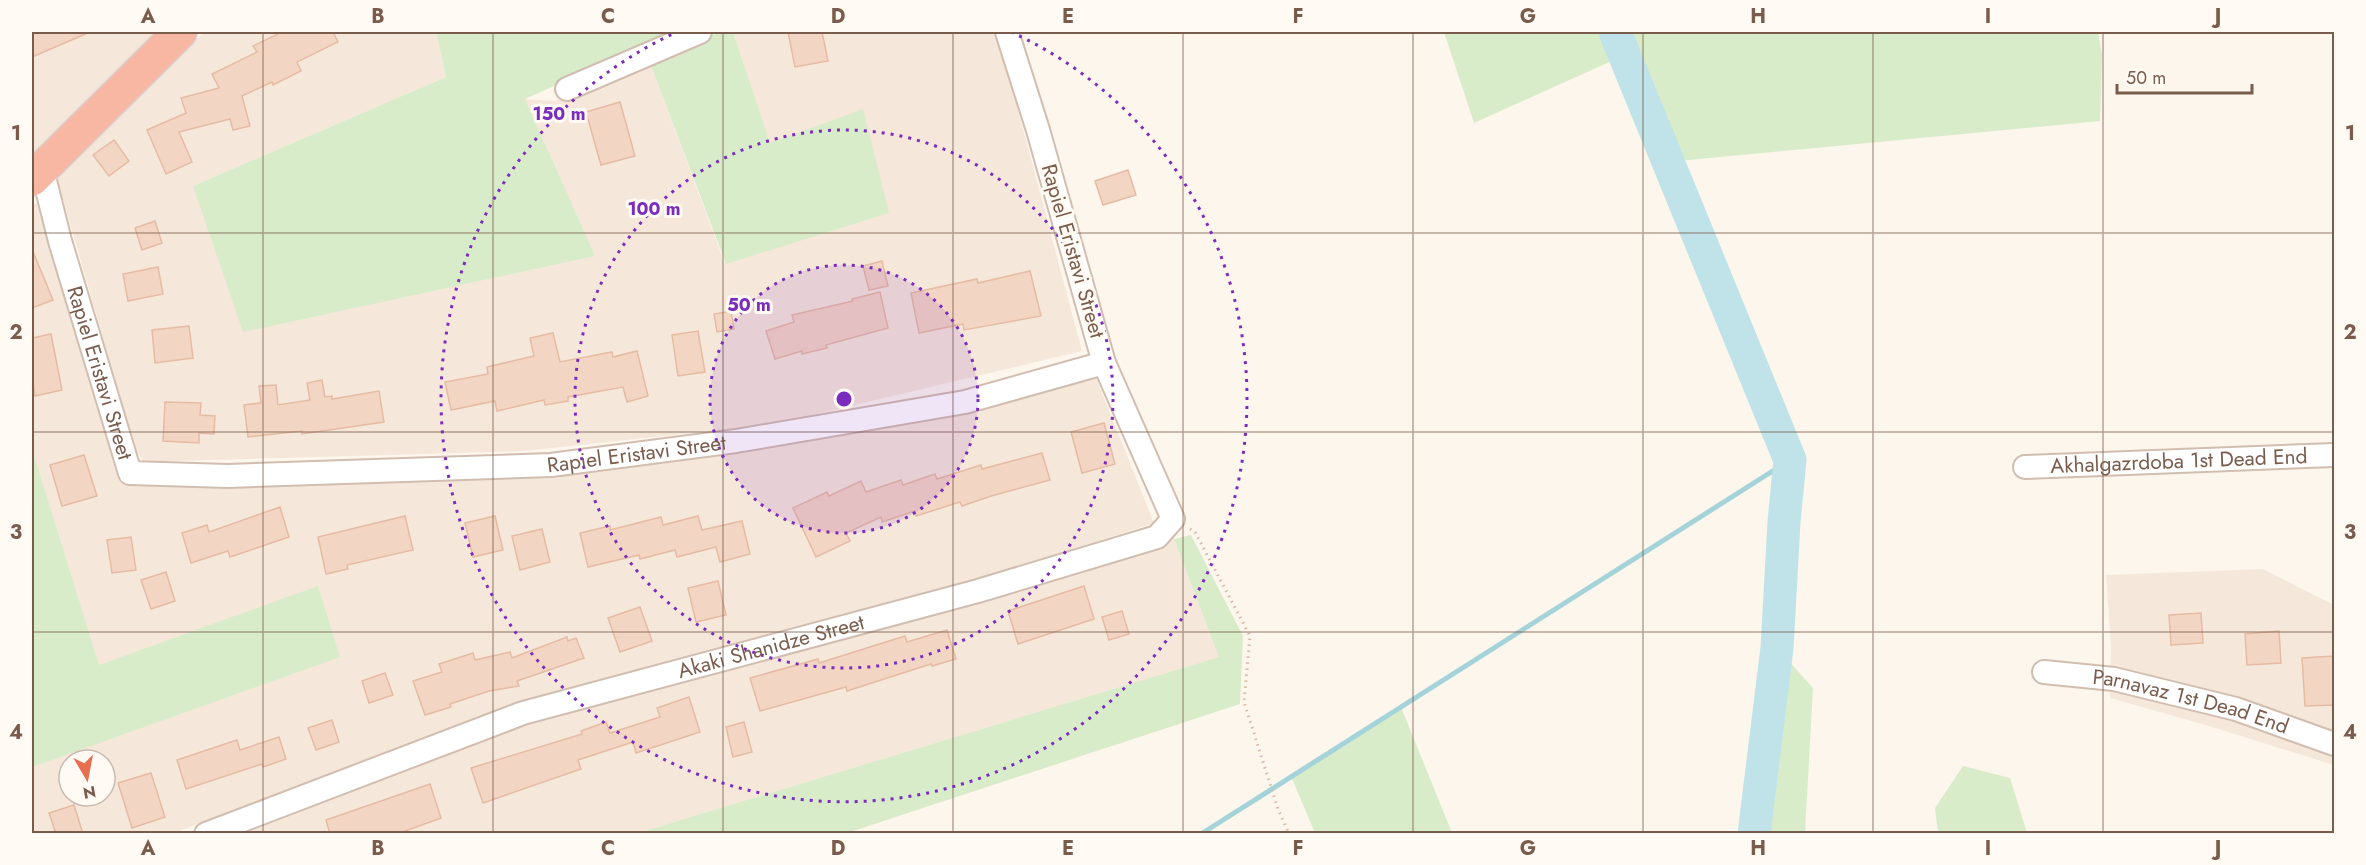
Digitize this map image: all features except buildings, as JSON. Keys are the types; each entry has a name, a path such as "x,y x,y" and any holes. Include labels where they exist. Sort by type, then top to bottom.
{"highway":[{"path":"37,174 180,32"}],"street":[{"path":"567,89 700,32"},
{"name":"Rapiel Eristavi Street","path":"37,174 60,241 130,473 228,476 551,465 736,441 965,402 1104,363 1038,130 1007,32"},
{"path":"1104,363 1173,519"},
{"name":"Akhalgazrdoba 1st Dead End","path":"2025,467 2334,455"},
{"name":"Akaki Shanidze Street","path":"206,834 523,713 978,591 1157,537 1173,519"},
{"name":"Parnavaz 1st Dead End","path":"2044,672 2114,680 2236,709 2334,744"}],"path":[{"path":"1173,519 1195,532 1250,636 1244,702 1274,797 1289,834"}],"shaded area":[{"path":"32,32 161,32 32,161"},
{"path":"204,32 436,32 446,77 193,186 594,256 525,99 555,101 650,63 725,264 769,143 733,32 993,32 1008,72 1082,351 775,424 524,451 144,462 135,449 57,178"},
{"path":"39,200 118,473 126,484 212,485 512,475 685,459 900,423 1096,378 1154,523 912,600 485,716 174,833 32,834 32,207"},
{"path":"1174,539 1220,657 638,833 223,834 547,716"},
{"path":"2263,569 2334,605 2334,765 2110,698 2111,647 2106,575"}],"green space":[{"path":"436,32 675,32 525,99 595,256 243,332 193,186 446,77"},
{"path":"720,32 733,32 770,143 863,109 889,213 726,264 650,63"},
{"path":"1444,32 2098,32 2102,55 2100,121 1668,162 1625,55 1474,123"},
{"path":"32,449 99,665 318,586 340,657 85,748 57,748 57,758 32,767"},
{"path":"1191,535 1243,636 1240,704 847,833 638,833 1219,657 1174,539"},
{"path":"1777,648 1813,688 1805,833 1754,833"},
{"path":"1401,707 1452,833 1315,833 1291,776"},
{"path":"1963,766 2010,778 2027,833 1938,833 1935,808"}],"waterway":[{"path":"1615,32 1790,460 1777,648 1754,834"},
{"path":"1201,834 1790,460"}]}
